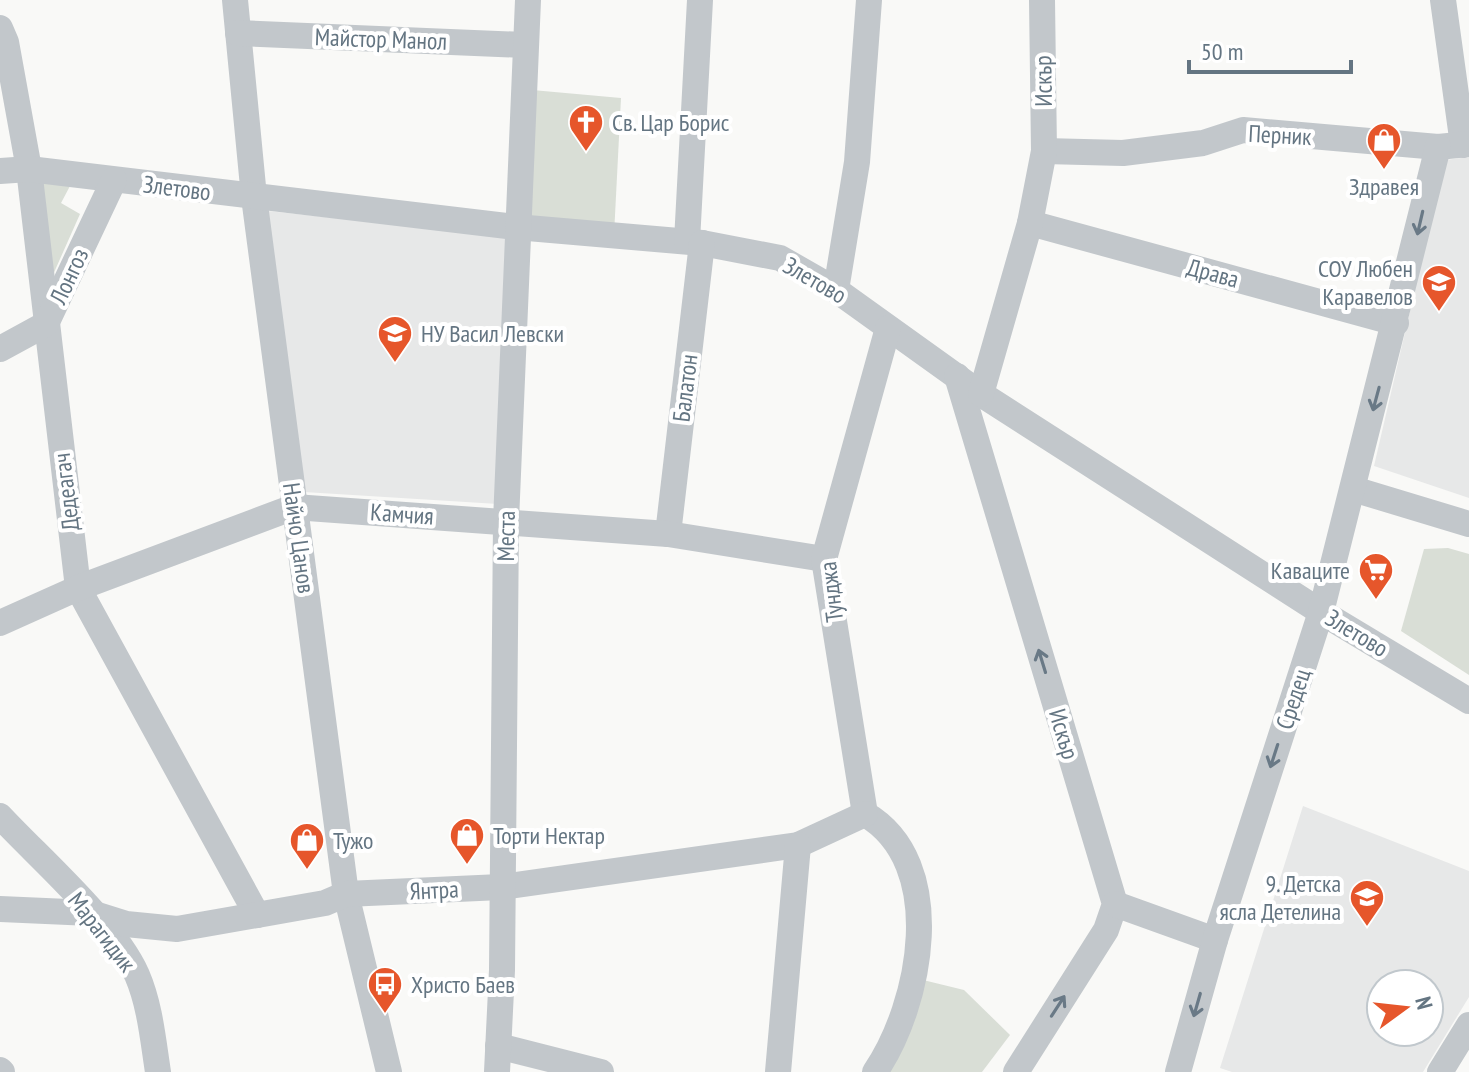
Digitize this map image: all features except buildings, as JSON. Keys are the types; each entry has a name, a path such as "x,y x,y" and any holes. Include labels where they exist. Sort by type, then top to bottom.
{"street":[{"name":"Найчо Цанов","path":"235,0 254,197 346,894 389,1072"},
{"name":"Места","path":"497,1059 502,970 506,521 516,227 528,0"},
{"name":"Балатон","path":"668,534 694,242 700,0"},
{"path":"836,290 857,162 869,0"},
{"name":"Искър","path":"981,394 1030,223 1044,151 1042,0"},
{"path":"1443,0 1457,145"},
{"name":"Дедеагач","path":"0,28 6,42 29,169 78,588 257,915"},
{"name":"Майстор Манол","path":"238,33 524,45"},
{"name":"Перник","path":"1044,151 1123,153 1203,143 1243,130 1457,145"},
{"name":"Средец","path":"1184,1070 1215,940 1321,612 1396,323 1457,145"},
{"name":"Злетово","path":"0,171 29,169 516,227 694,242 780,258 836,290 981,394 1321,612 1469,701"},
{"name":"Лонгоз","path":"0,349 46,324 114,180"},
{"name":"Драва","path":"1030,223 1396,323"},
{"name":"Тунджа","path":"865,814 824,559 888,328"},
{"name":"Искър","path":"957,376 1115,904"},
{"path":"1353,489 1469,524"},
{"name":"Камчия","path":"0,623 78,588 294,507 668,534 824,559"},
{"path":"865,814 886,826 901,846 912,870 918,896 917,958 906,1005 887,1054 875,1072"},
{"name":"Янтра","path":"0,909 91,913 126,924 177,929 325,903 346,894 501,887 798,845 865,814"},
{"name":"Марагидик","path":"0,816 91,913 136,973 146,1001 158,1072"},
{"path":"778,1072 798,845"},
{"path":"1016,1072 1106,930 1115,904 1215,940"},
{"path":"1440,1072 1469,1025"},
{"path":"497,1059 601,1072"}],"shaded area":[{"path":"521,89 621,98 614,235 516,227"},
{"name":"СОУ Любен Каравелов","path":"1469,157 1469,498 1374,466 1445,160"},
{"path":"35,182 70,186 61,203 80,214 52,277"},
{"name":"НУ Васил Левски","path":"268,211 508,236 498,504 304,492"},
{"path":"1448,548 1469,554 1469,675 1401,631 1424,549"},
{"name":"9. Детска ясла Детелина","path":"1303,806 1469,871 1469,997 1445,1036 1445,968 1365,968 1365,1048 1438,1048 1423,1072 1232,1072 1220,1068"},
{"path":"919,979 964,990 1010,1035 982,1072 885,1072"}],"place":[{"name":"Св. Цар Борис","path":"586,153"},
{"name":"Здравея","path":"1384,171"},
{"name":"СОУ Любен Каравелов","path":"1439,313"},
{"name":"НУ Васил Левски","path":"395,364"},
{"name":"Каваците","path":"1376,601"},
{"name":"Торти Нектар","path":"467,866"},
{"name":"Тужо","path":"307,871"},
{"name":"9. Детска ясла Детелина","path":"1367,928"},
{"name":"Христо Баев","path":"385,1015"}]}
